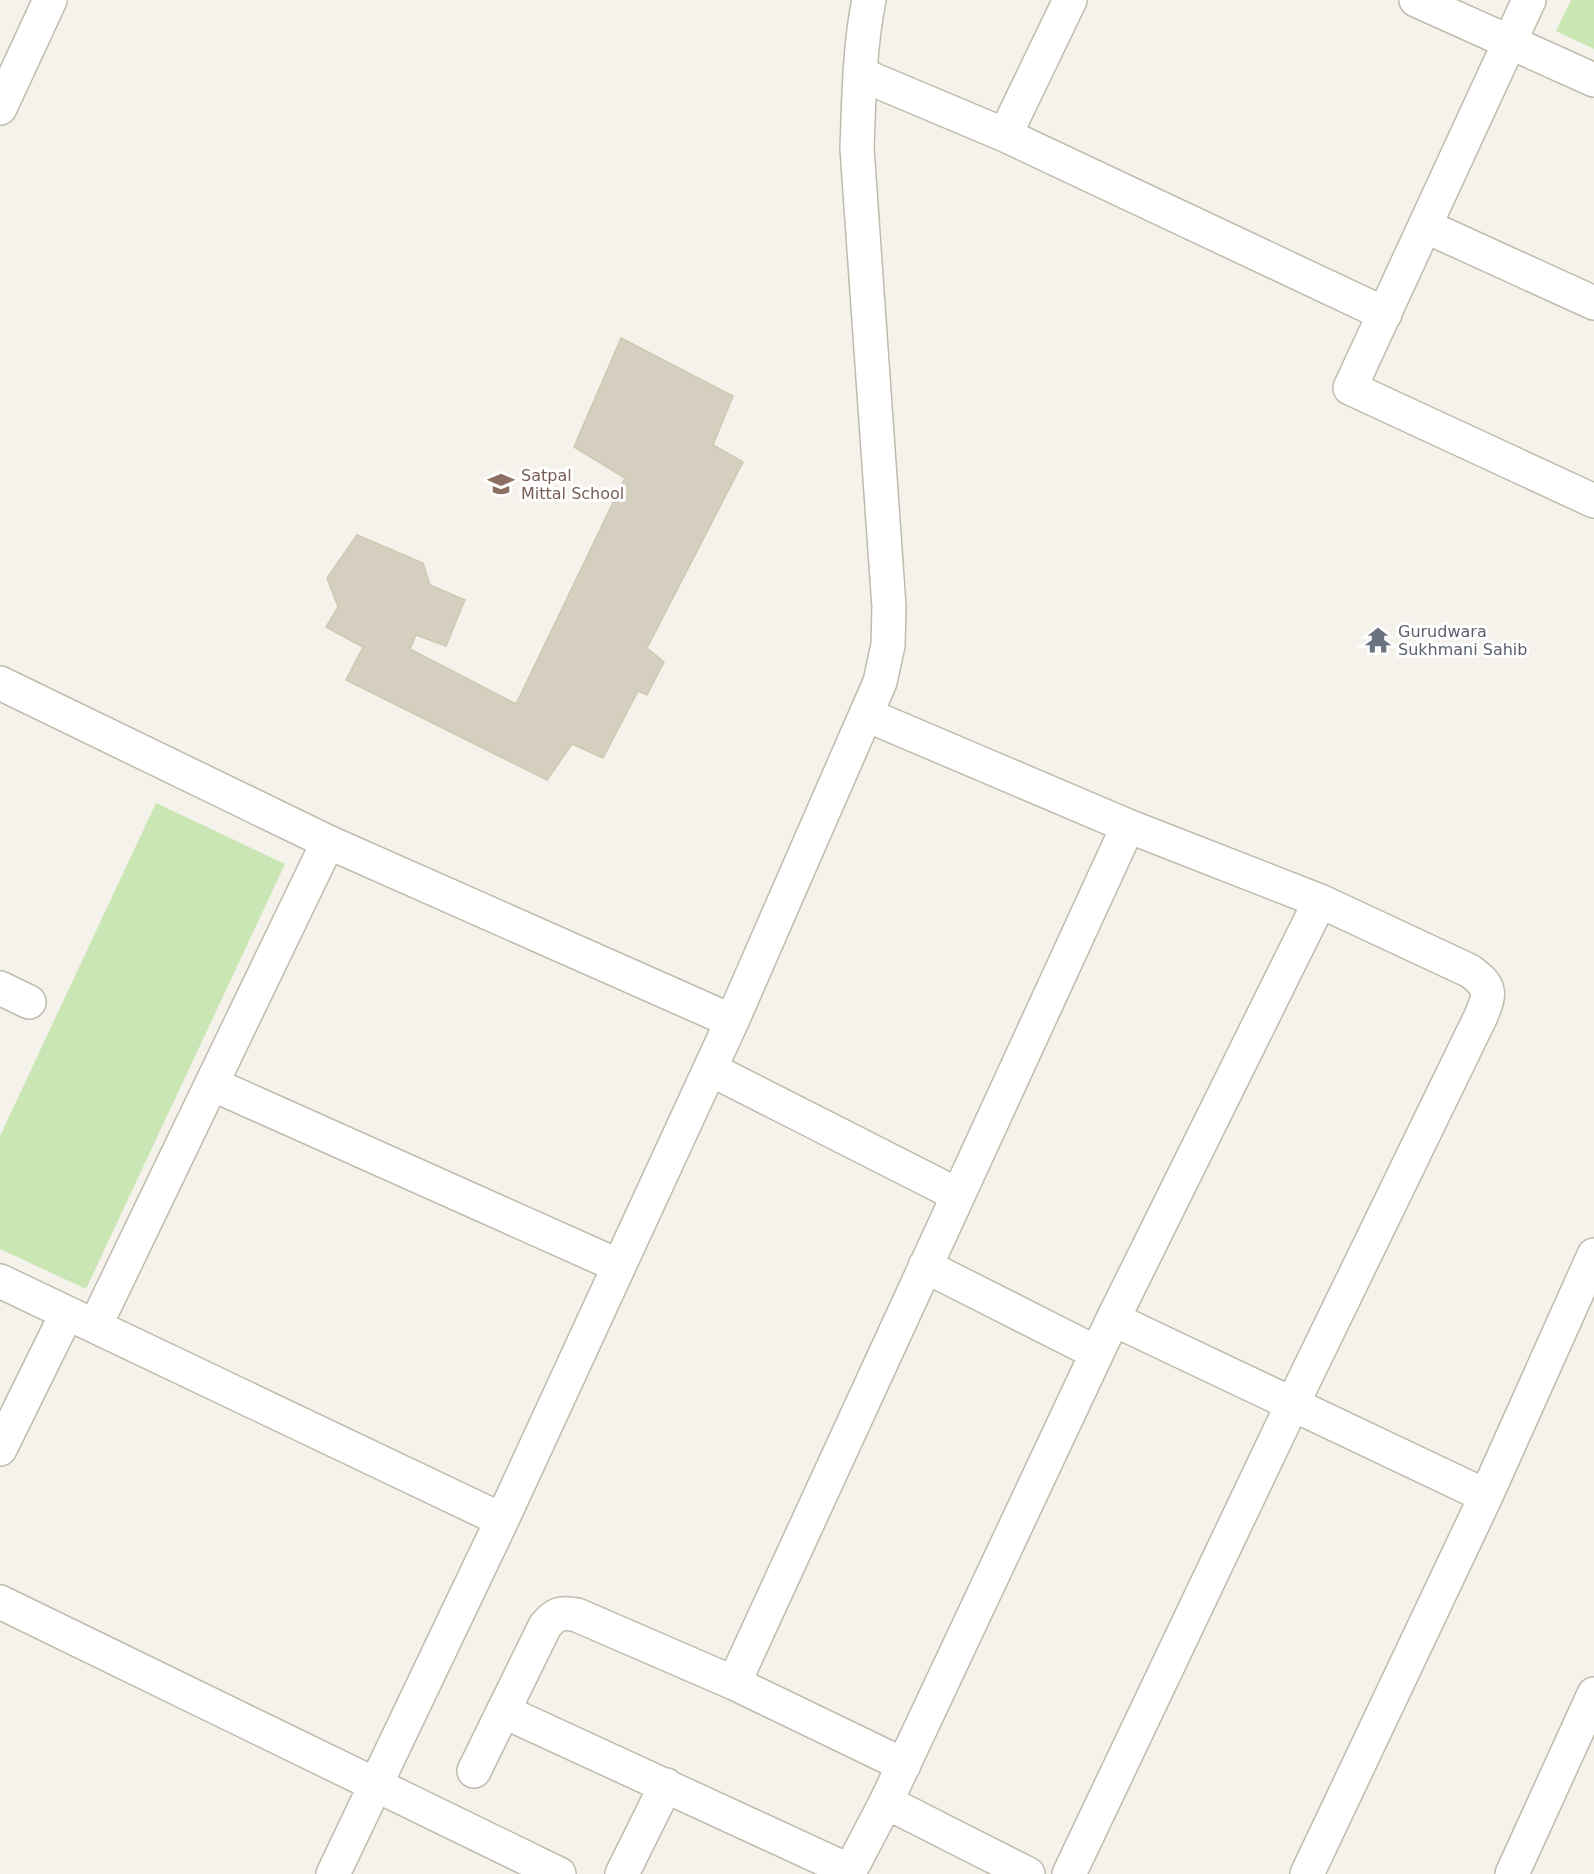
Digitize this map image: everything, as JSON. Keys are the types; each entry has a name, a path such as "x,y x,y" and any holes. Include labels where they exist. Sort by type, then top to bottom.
{"street":[{"path":"0,108 50,0"},
{"path":"333,1874 502,1520 710,1069 880,682 888,645 890,607 857,148 860,74 869,0"},
{"path":"1005,135 1070,0"},
{"path":"1416,0 1594,80"},
{"path":"1529,0 1350,388 1594,501"},
{"path":"860,74 1005,135 1384,314"},
{"path":"1425,226 1594,303"},
{"path":"0,683 328,842 732,1021"},
{"path":"867,715 1128,826 1320,901 1470,971 1485,982 1488,998 1069,1874"},
{"path":"734,1683 1128,826"},
{"path":"0,1449 81,1320 212,1083 328,842"},
{"path":"503,1710 849,1872 904,1765 1113,1319 1320,901"},
{"path":"0,988 29,1002"},
{"path":"710,1069 958,1194"},
{"path":"212,1083 619,1266"},
{"path":"1308,1874 1486,1496 1594,1255"},
{"path":"925,1266 1097,1353"},
{"path":"0,1281 502,1520"},
{"path":"1113,1319 1486,1496"},
{"path":"0,1602 559,1874"},
{"path":"474,1772 545,1626 553,1617 564,1613 577,1615 734,1683 904,1765"},
{"path":"1512,1874 1594,1694"},
{"path":"622,1874 666,1785"},
{"path":"886,1802 1028,1874"}],"green space":[{"path":"1571,0 1594,0 1594,49 1556,31"},
{"path":"156,803 285,864 86,1289 0,1249 0,1136"}],"building":[{"path":"621,338 733,396 713,445 743,462 647,648 664,662 647,695 638,691 603,758 572,744 547,780 346,680 363,647 326,627 338,607 327,578 357,535 423,563 430,585 465,600 446,646 416,635 410,649 516,704 625,478 574,447"}],"place":[{"name":"Satpal Mittal School","path":"501,484"},
{"name":"Gurudwara Sukhmani Sahib","path":"1378,640"}]}
